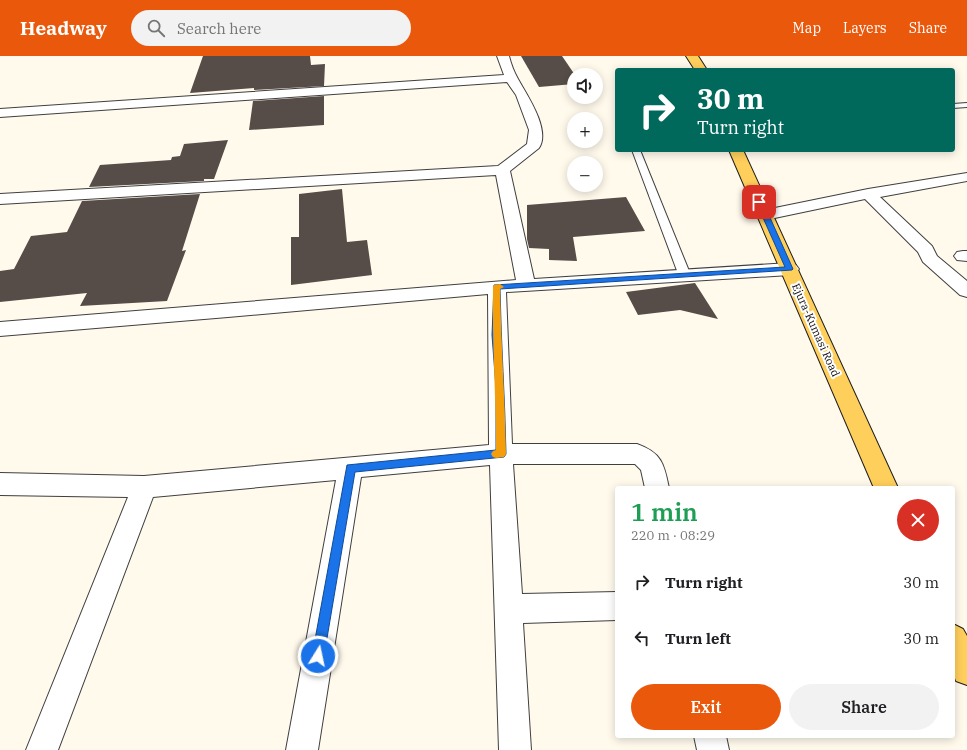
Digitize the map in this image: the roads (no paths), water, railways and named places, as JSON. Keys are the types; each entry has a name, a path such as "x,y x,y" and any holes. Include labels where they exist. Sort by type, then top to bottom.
{"main road":[{"path":"692,56 700,68"},
{"name":"Ejura-Kumasi Road","path":"737,152 885,486"},
{"path":"955,643 967,670"}],"street":[{"path":"0,199 502,170 534,145 536,130 522,95 511,78 503,56"},
{"path":"0,112 511,78"},
{"path":"502,170 526,286"},
{"path":"765,215 868,194 967,177"},
{"path":"868,194 926,250 929,258 967,291"},
{"path":"0,329 228,311 496,287 790,269"},
{"path":"496,287 496,335 500,388 501,454 515,750"},
{"path":"0,484 144,488 501,454 637,454 647,458 652,466 657,486"},
{"path":"302,750 350,468"},
{"path":"42,750 144,488"},
{"path":"508,610 615,606"},
{"path":"710,738 713,750"}],"lane":[{"path":"955,106 967,105"},
{"path":"637,152 684,276"}]}
